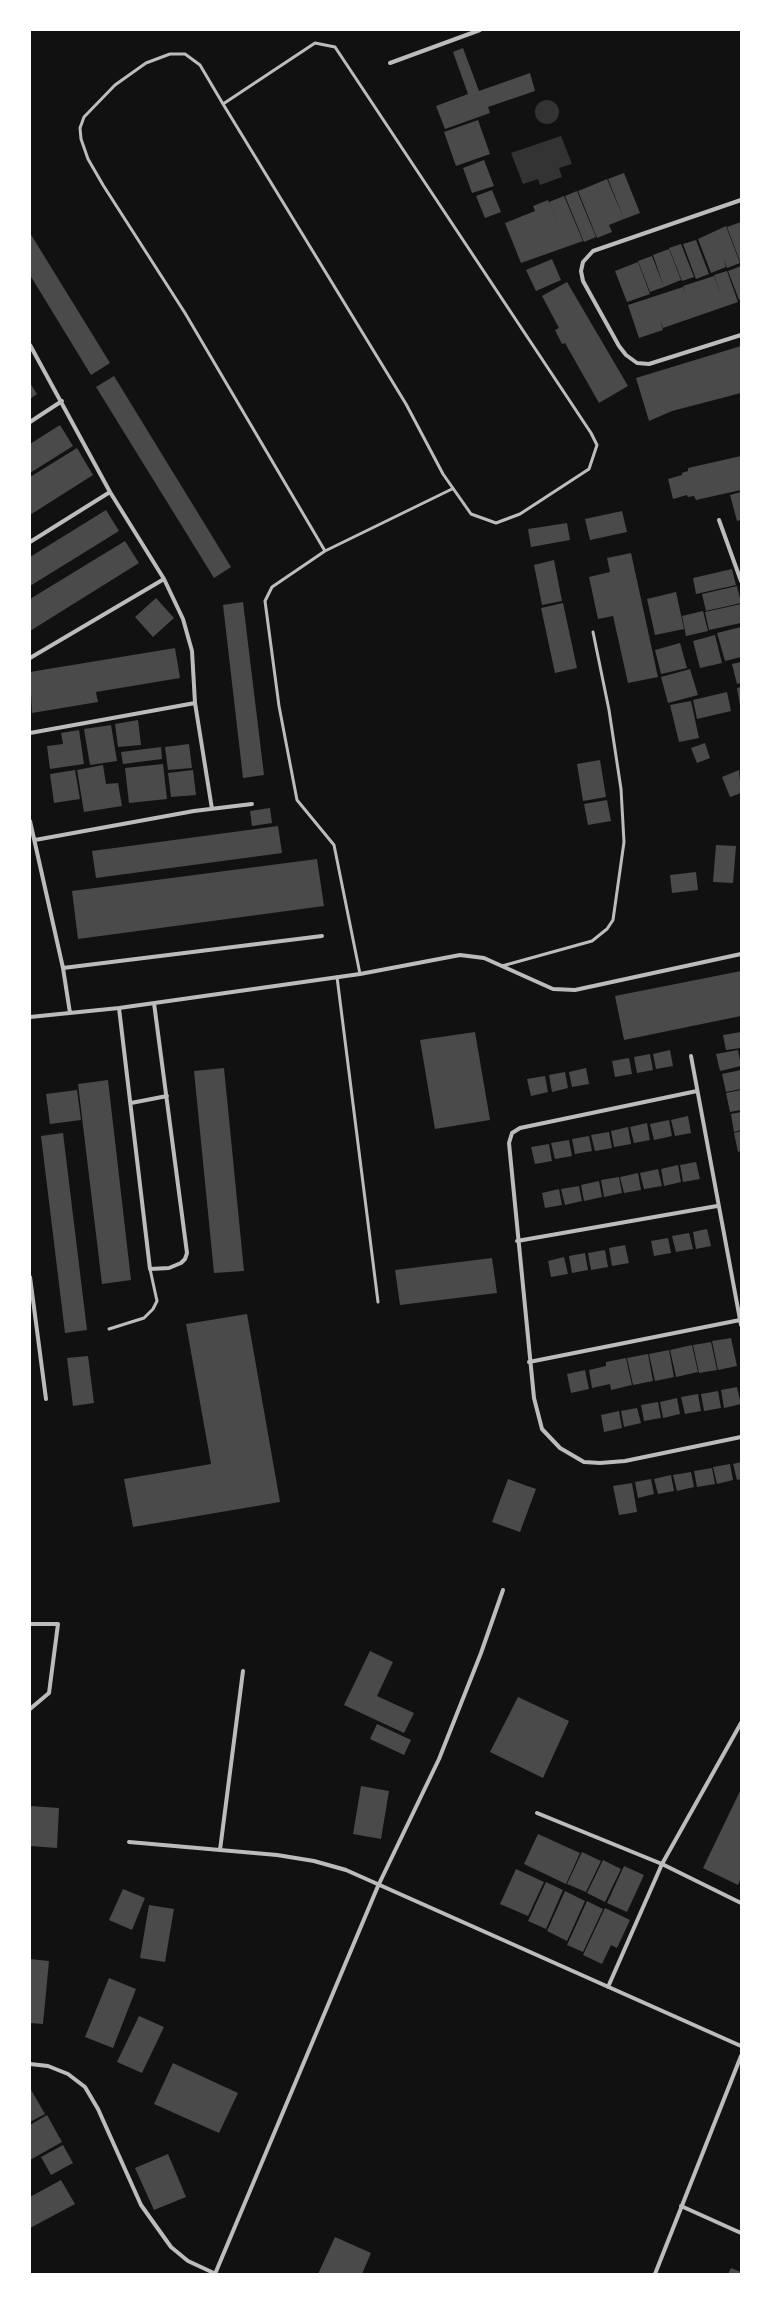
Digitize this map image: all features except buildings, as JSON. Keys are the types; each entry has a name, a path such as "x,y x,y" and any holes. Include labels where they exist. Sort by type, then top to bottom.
{"street":[{"path":"390,63 480,30"},
{"path":"741,200 593,251 583,262 581,271 583,281 619,346 626,355 637,363 649,364 741,334"},
{"path":"30,345 62,401 110,492 164,578 189,633 196,703 212,809"},
{"path":"30,422 62,401"},
{"path":"30,542 110,492"},
{"path":"719,520 741,581"},
{"path":"30,658 164,578"},
{"path":"30,733 196,703"},
{"path":"36,840 212,809 252,804"},
{"path":"30,821 36,840 63,968 70,1013"},
{"path":"63,968 322,936"},
{"path":"30,1017 119,1008 360,974 460,955 484,958 500,967 553,989 575,990 741,954"},
{"path":"119,1008 150,1269 169,1268 182,1263 187,1256 154,1003"},
{"path":"691,1056 741,1325"},
{"path":"697,1091 520,1128 512,1133 508,1143 529,1362 534,1398 542,1429 560,1448 584,1462 600,1463 625,1461 741,1437"},
{"path":"130,1103 167,1096"},
{"path":"517,1241 718,1206"},
{"path":"30,1277 46,1399"},
{"path":"529,1362 740,1320"},
{"path":"30,2064 55,2069 68,2074 85,2087 98,2109 141,2205 172,2247 188,2261 216,2274 378,1886 438,1759 481,1653 503,1590"},
{"path":"30,1624 58,1624 49,1693 30,1709"},
{"path":"220,1850 243,1671"},
{"path":"608,1986 662,1864 741,1723"},
{"path":"537,1812 662,1864 741,1903"},
{"path":"129,1842 277,1855 314,1861 346,1870 378,1886 608,1986 741,2046"},
{"path":"655,2274 741,2056"},
{"path":"681,2206 741,2233"}],"lane":[{"path":"223,104 315,43 336,47 591,433 597,445 589,469 520,514 496,523 471,514 452,489 406,404 223,104 200,65 185,54 170,54 146,63 115,85 84,117 80,128 81,139 88,158 103,185 185,313 325,551"},
{"path":"360,974 334,845 297,800 278,698 265,601 272,587 325,551 452,489"},
{"path":"500,967 592,941 608,929 613,920 624,842 621,789 609,710 593,632"},
{"path":"337,977 378,1302"},
{"path":"109,1329 144,1318 153,1309 157,1301 150,1269"}],"shaded area":[{"path":"547,100 552,101 558,107 558,117 552,123 547,124 542,123 536,117 535,112 536,107 542,101"},
{"path":"561,136 572,164 559,168 562,177 540,185 538,179 523,184 511,153"}]}
